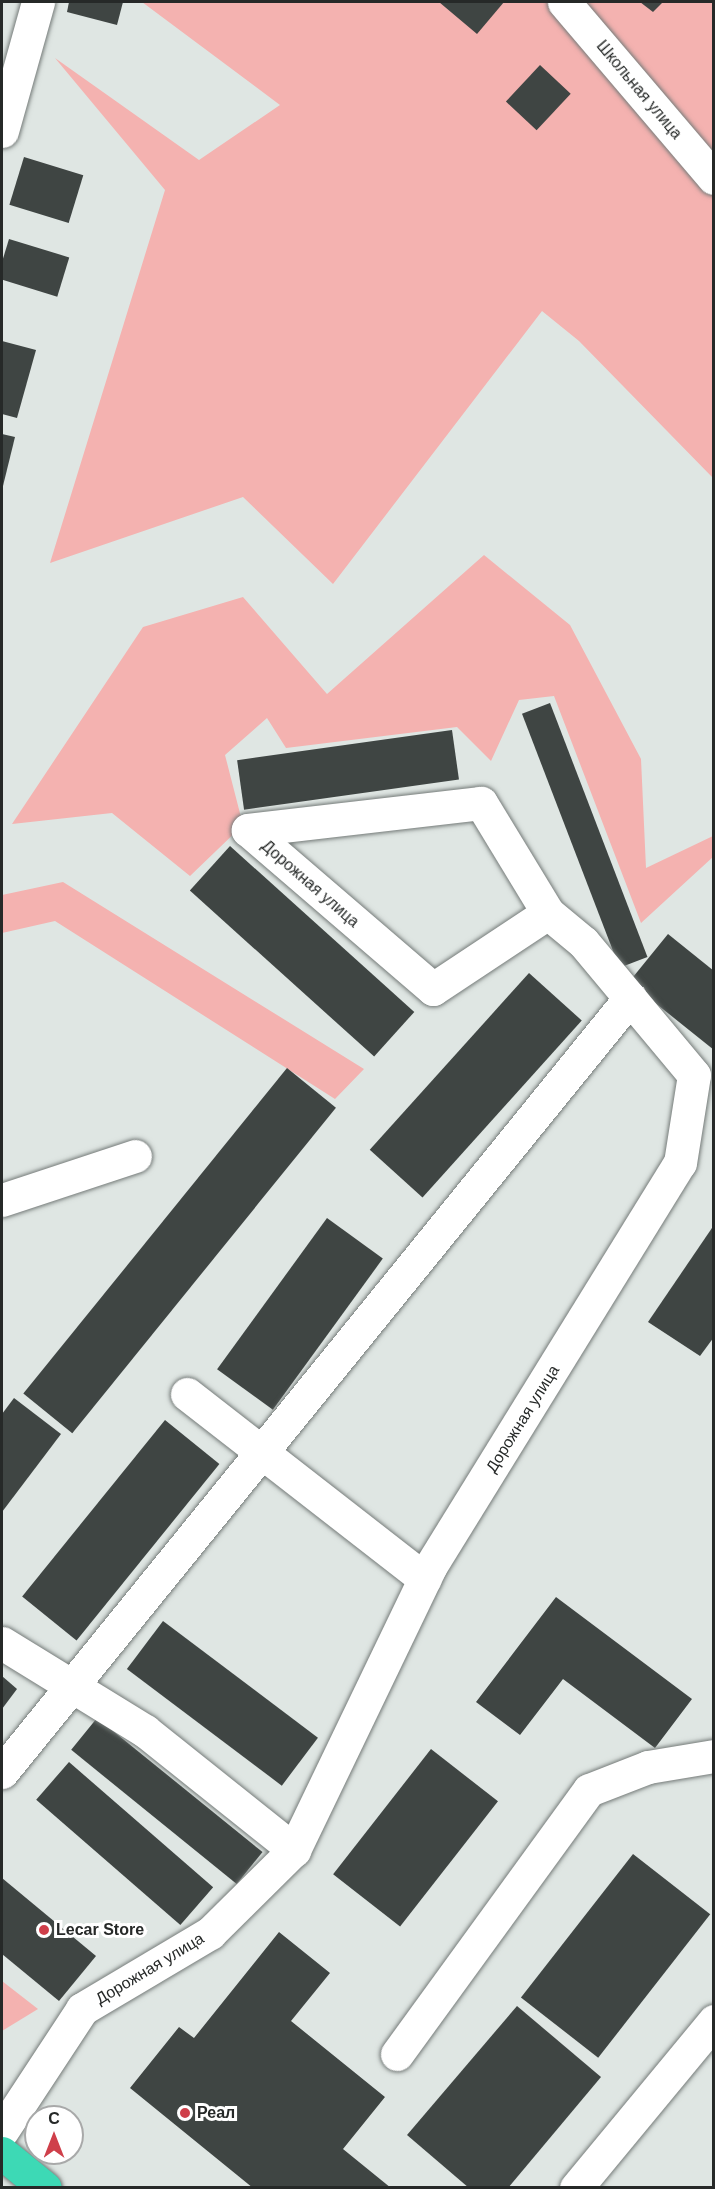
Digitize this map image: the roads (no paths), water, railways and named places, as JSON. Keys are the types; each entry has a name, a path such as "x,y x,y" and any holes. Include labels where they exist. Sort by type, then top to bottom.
{"highway":[{"path":"2,2153 45,2187"}],"street":[{"path":"2,131 38,2"},
{"name":"Школьная улица","path":"564,2 714,178"},
{"name":"Дорожная улица","path":"2,2131 82,2009 210,1933 294,1850 425,1579 680,1163 694,1076 583,942 548,913 481,803 248,830 433,989 548,913"},
{"path":"2,1772 75,1688 260,1450 630,998"},
{"path":"2,1200 135,1156"},
{"path":"188,1394 425,1579"},
{"path":"2,1643 145,1731 294,1850"},
{"path":"397,2054 589,1790 648,1767 714,1756"},
{"path":"576,2187 714,2021"}],"place":[{"name":"Lecar Store","path":"44,1930"},
{"name":"Реал","path":"185,2113"}]}
